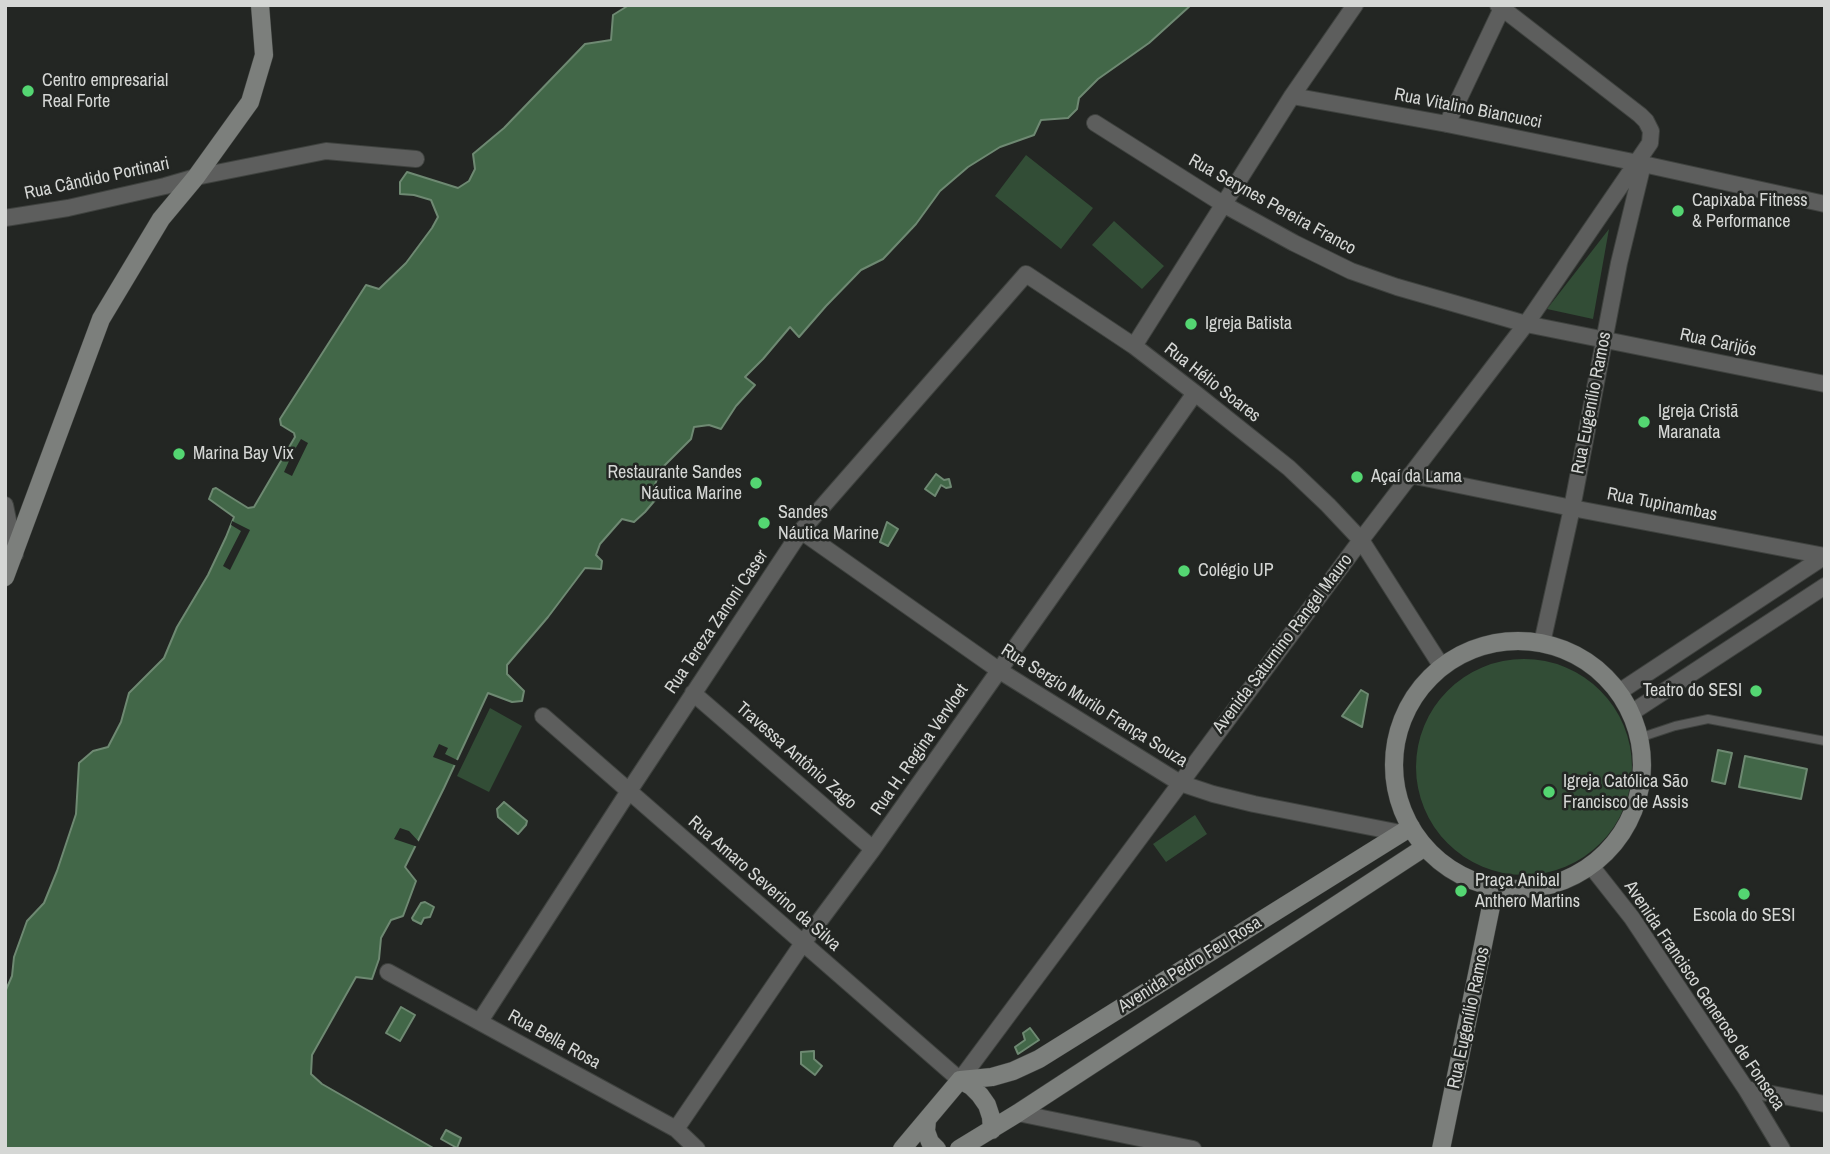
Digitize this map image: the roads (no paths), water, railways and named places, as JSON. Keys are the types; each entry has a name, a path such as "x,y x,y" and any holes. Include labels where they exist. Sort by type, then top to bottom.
{"street":[{"path":"6,574 101,319 161,219 196,177 250,102 264,55 260,5"},
{"path":"1134,346 1292,96 1355,5"},
{"path":"1447,124 1500,7"},
{"name":"Avenida Saturnino Rangel Mauro","path":"902,1149 960,1080 1361,540 1526,324 1640,163 1650,143 1651,131 1646,121 1500,7"},
{"name":"Rua Vitalino Biancucci","path":"1292,96 1640,163 1825,204"},
{"name":"Rua Serynes Pereira Franco","path":"1095,123 1223,204 1351,271 1526,324 1604,339"},
{"name":"Rua Cândido Portinari","path":"5,218 68,208 196,177 326,151 416,159"},
{"name":"Rua Eugenílio Ramos","path":"1542,643 1572,508 1640,163"},
{"name":"Rua Hélio Soares","path":"1026,274 1134,346 1195,393 1289,468 1361,540"},
{"name":"Rua Tereza Zanoni Caser","path":"480,1021 693,692 801,531 1026,274"},
{"name":"Rua Carijós","path":"1604,339 1825,384"},
{"name":"Rua H. Regina Vervloet","path":"676,1129 803,943 1000,671 1195,393"},
{"name":"Rua Tupinambas","path":"1410,475 1825,556"},
{"path":"5,505 15,554"},
{"name":"Rua Sergio Murilo França Souza","path":"801,531 1000,671 1180,783 1254,804 1406,830"},
{"path":"1361,540 1442,667"},
{"path":"1619,692 1825,556"},
{"path":"1631,713 1825,586"},
{"path":"1505,641 1542,643 1564,649 1585,660 1603,674 1619,692 1631,713 1639,738 1641,780 1633,813 1615,842 1591,866 1545,887 1511,890 1474,881 1455,873 1406,830 1396,785 1395,747 1411,702 1442,667 1470,650 1487,644 1505,641"},
{"name":"Travessa Antônio Zago","path":"693,692 873,849"},
{"name":"Rua Amaro Severino da Silva","path":"543,716 960,1080"},
{"name":"Avenida Pedro Feu Rosa","path":"960,1080 992,1077 1039,1059 1406,830"},
{"name":"Avenida Pedro Feu Rosa","path":"992,1130 1425,847"},
{"name":"Avenida Francisco Generoso de Fonseca","path":"1591,866 1632,918 1746,1089 1782,1149"},
{"name":"Rua Eugenílio Ramos","path":"1441,1149 1495,887"},
{"name":"Rua Bella Rosa","path":"388,972 676,1129 697,1149"},
{"path":"959,1149 992,1130 987,1105 971,1086 960,1080"},
{"path":"1746,1089 1825,1104"},
{"path":"1018,1113 1193,1149"},
{"path":"927,1120 926,1131 936,1149"}],"lane":[{"path":"1639,738 1708,719 1825,741"}],"place":[{"name":"Centro empresarial Real Forte","path":"28,91"},
{"name":"Capixaba Fitness & Performance","path":"1678,211"},
{"name":"Igreja Batista","path":"1191,324"},
{"name":"Igreja Cristã Maranata","path":"1644,422"},
{"name":"Marina Bay Vix","path":"179,454"},
{"name":"Açaí da Lama","path":"1357,477"},
{"name":"Restaurante Sandes Náutica Marine","path":"756,483"},
{"name":"Sandes Náutica Marine","path":"764,523"},
{"name":"Colégio UP","path":"1184,571"},
{"name":"Teatro do SESI","path":"1756,691"},
{"name":"Igreja Católica São Francisco de Assis","path":"1549,792"},
{"name":"Praça Anibal Anthero Martins","path":"1461,891"},
{"name":"Escola do SESI","path":"1744,894"}]}
